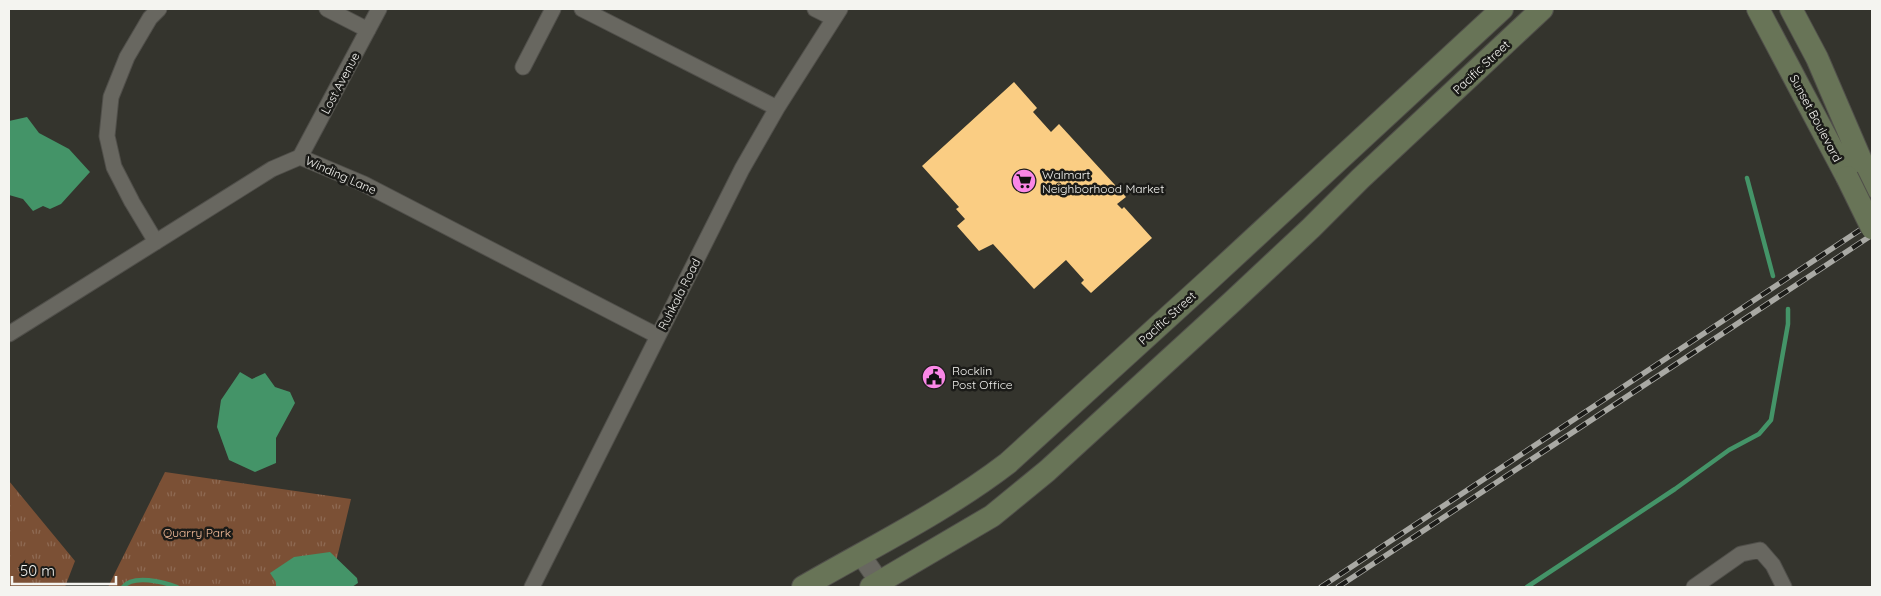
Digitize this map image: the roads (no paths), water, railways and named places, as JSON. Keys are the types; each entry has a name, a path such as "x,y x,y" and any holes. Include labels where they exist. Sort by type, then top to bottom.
{"main road":[{"name":"Pacific Street","path":"803,587 935,513 981,484 1008,463 1502,9"},
{"name":"Pacific Street","path":"878,586 992,516 1025,490 1240,295 1360,179 1542,9"},
{"name":"Sunset Boulevard","path":"1758,9 1861,177"},
{"name":"Sunset Boulevard","path":"1791,9 1817,58 1861,177 1872,228"},
{"path":"1360,179 1365,157 1413,110 1418,86"}],"street":[{"path":"156,242 132,202 114,166 107,136 111,96 127,57 150,18 159,9"},
{"path":"327,9 368,30"},
{"name":"Lost Avenue","path":"300,157 379,9"},
{"path":"524,66 553,9"},
{"path":"582,9 777,108"},
{"path":"815,9 836,14"},
{"name":"Ruhkala Road","path":"532,587 742,169 777,108 836,14"},
{"name":"Winding Lane","path":"9,334 272,169 300,157 364,184 658,336"},
{"path":"1694,587 1741,554 1760,550 1773,565 1784,587"},
{"path":"860,554 878,586"}],"waterway":[{"path":"1747,178 1773,276"},
{"path":"1527,587 1675,489 1729,450 1759,434 1771,420 1788,324 1788,309"},
{"path":"123,587 128,583 141,580 157,581 177,587"}],"railway":[{"path":"1321,587 1872,222"},
{"path":"1338,587 1872,235"}],"place":[{"name":"Walmart Neighborhood Market","path":"1024,181"},
{"name":"Rocklin Post Office","path":"934,377"}],"park label":[{"name":"Quarry Park","path":"197,532"}]}
